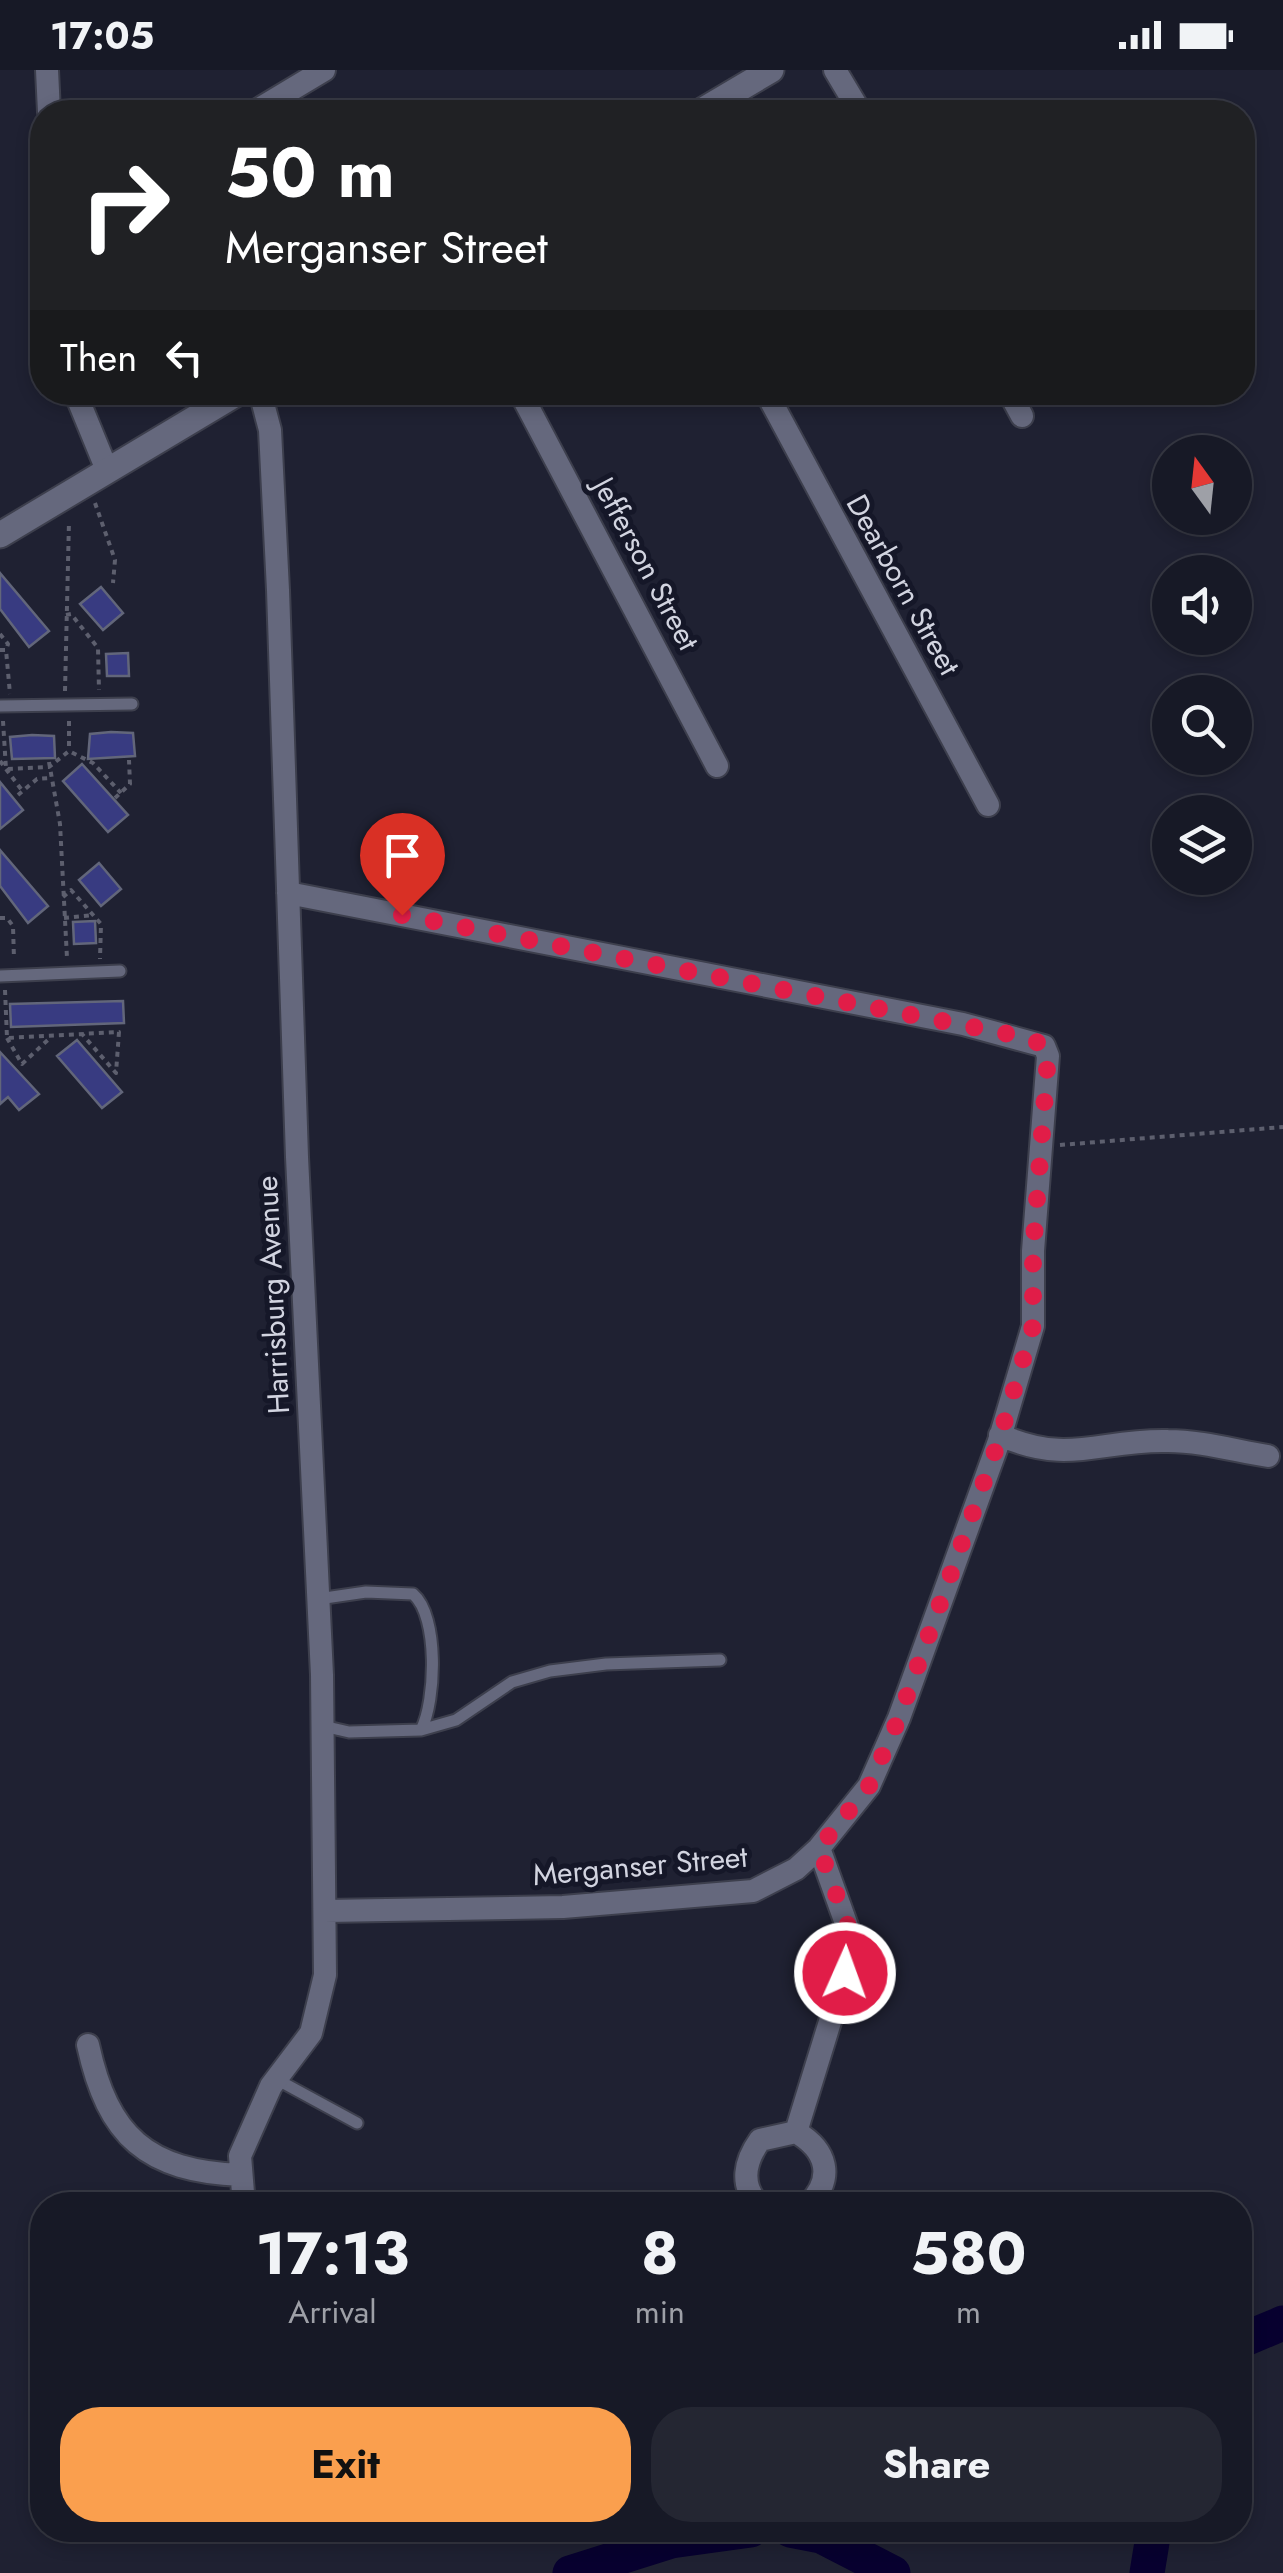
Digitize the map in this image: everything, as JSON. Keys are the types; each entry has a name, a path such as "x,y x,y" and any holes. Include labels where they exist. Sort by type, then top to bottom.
{"street":[{"path":"47,70 48,100"},
{"path":"274,100 324,70"},
{"path":"720,100 771,70"},
{"path":"834,70 853,100"},
{"path":"80,405 107,470"},
{"path":"0,536 217,405"},
{"name":"Harrisburg Avenue","path":"243,2192 240,2156 276,2078 311,2033 325,1975 324,1726 273,476 265,405"},
{"name":"Jefferson Street","path":"527,405 716,766"},
{"name":"Dearborn Street","path":"773,405 988,805"},
{"path":"1016,405 1022,416"},
{"name":"Merganser Street","path":"288,893 1029,1038 1044,1046 1048,1056 1033,1326 1000,1434 899,1718 869,1786 819,1848 796,1868 753,1891 563,1906 324,1912"},
{"path":"1000,1434 1032,1449 1074,1453 1168,1441 1268,1456"},
{"path":"796,2132 845,1973 848,1926 819,1848"},
{"path":"88,2044 114,2122 154,2156 196,2173 242,2176"},
{"path":"752,2192 745,2179 748,2157 760,2140 796,2132 824,2156 826,2175 820,2192"}],"lane":[{"path":"4,706 132,704"},
{"path":"7,975 120,971"},
{"path":"318,1599 380,1592 414,1594 424,1604 430,1618 430,1712 421,1730"},
{"path":"324,1726 349,1732 421,1730 456,1720 512,1682 550,1671 606,1664 720,1660"},
{"path":"276,2078 357,2123"}],"path":[{"path":"82,506 94,499 116,560 113,582"},
{"path":"69,751 66,615 70,512"},
{"path":"66,615 71,614 98,648 100,705"},
{"path":"0,634 8,644 3,650 6,769"},
{"path":"6,769 49,764 69,751"},
{"path":"69,751 93,763 121,793"},
{"path":"115,798 130,784 129,760"},
{"path":"0,761 20,793 37,779 50,778"},
{"path":"49,764 60,824 68,973"},
{"path":"63,897 71,890 100,924 100,972"},
{"path":"0,909 13,926 7,975 7,1038 22,1064 52,1036"},
{"path":"64,918 93,915"},
{"path":"7,1038 118,1032 116,1072 82,1034"},
{"path":"1040,1147 1283,1128"}],"building":[{"path":"0,573 49,631 29,647 0,609"},
{"path":"101,587 123,613 103,630 80,604"},
{"path":"128,653 129,676 107,676 106,654"},
{"path":"133,733 135,756 88,759 90,734"},
{"path":"54,736 55,758 12,759 10,737"},
{"path":"82,764 128,815 108,832 63,781"},
{"path":"0,782 23,810 0,829"},
{"path":"0,850 48,906 28,923 0,886"},
{"path":"99,863 121,889 101,906 79,880"},
{"path":"95,921 96,943 74,944 73,922"},
{"path":"123,1001 124,1023 11,1027 10,1004"},
{"path":"77,1040 122,1092 102,1108 57,1056"},
{"path":"0,1052 39,1094 19,1110 8,1097 0,1104"}],"waterway":[{"path":"1252,2336 1283,2323"},
{"path":"570,2573 668,2542"},
{"path":"833,2542 893,2573"},
{"path":"1147,2573 1152,2542"}],"route":[{"path":"402,915 814,993 1029,1038 1044,1046 1048,1056 1033,1251 1033,1326 999,1440 899,1718 869,1786 819,1848 848,1926 845,1973"}]}
